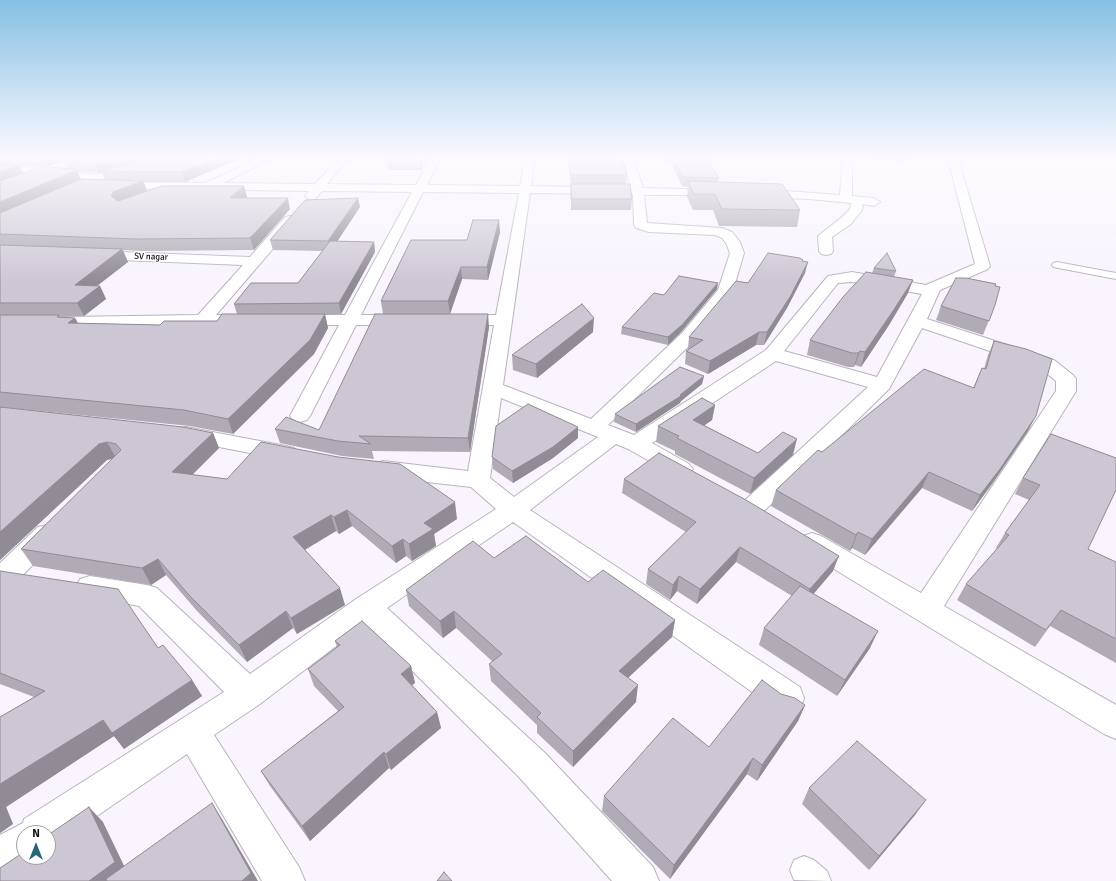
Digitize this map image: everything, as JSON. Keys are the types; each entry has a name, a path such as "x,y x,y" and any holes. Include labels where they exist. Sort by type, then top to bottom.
{"street":[{"path":"202,321 307,200"},
{"path":"300,416 413,200"},
{"path":"478,480 523,200"},
{"path":"615,435 688,337 726,291 737,253 733,242 727,235 717,231 644,227 641,223 639,200"},
{"path":"826,251 825,236 846,222 856,210 851,200"},
{"path":"852,200 874,202"},
{"path":"964,200 982,266 933,287 918,321 882,385 762,514 1116,722"},
{"name":"SV nagar","path":"79,254 253,262"},
{"path":"50,825 248,694 366,607 513,510 615,435 773,354 833,279 852,277 931,291"},
{"path":"0,323 419,320"},
{"path":"442,320 504,320"},
{"path":"918,321 1047,364 1066,379 1066,391 926,610"},
{"path":"773,354 882,385"},
{"path":"493,388 615,435 704,482"},
{"path":"166,432 190,434 311,458"},
{"path":"364,467 478,480 513,510 788,698"},
{"path":"3,574 61,520"},
{"path":"3,574 147,596 248,694"},
{"path":"366,607 531,764 639,881"},
{"path":"192,731 285,881"},
{"path":"0,858 16,847"}],"lane":[{"path":"1057,265 1116,276"}],"building":[{"path":"31,200 286,200 250,238 136,239 0,234 0,213"},
{"path":"305,200 357,200 328,241 270,240"},
{"path":"718,200 793,200 800,210 722,209"},
{"path":"473,220 499,220 487,267 461,267 448,301 381,301 411,240 467,240"},
{"path":"330,241 374,242 339,303 234,304 251,283 298,283"},
{"path":"0,245 122,249 75,285 100,286 77,303 0,303"},
{"path":"768,253 800,258 803,260 802,261 808,262 790,297 767,332 759,332 710,361 686,351 703,340 689,337 736,281 748,283"},
{"path":"887,253 896,271 874,268"},
{"path":"866,272 913,280 865,352 860,351 858,353 852,353 810,340 843,297"},
{"path":"679,276 718,283 682,325 668,337 622,327 654,293 664,295"},
{"path":"956,278 966,278 996,284 995,286 1000,287 989,321 941,306"},
{"path":"582,304 594,318 536,364 512,355"},
{"path":"222,314 325,314 310,340 228,419 184,410 0,392 0,315 59,315 57,317 75,318 68,323 160,325 164,321 217,321"},
{"path":"375,314 488,314 468,438 359,436 371,444 338,441 275,429 286,417 319,430"},
{"path":"994,341 1026,349 1052,359 1036,416 1000,469 980,495 929,472 872,539 858,532 856,535 776,490 818,450 822,452 924,369 974,388 982,368 986,369"},
{"path":"680,367 704,376 680,395 681,396 636,424 615,414"},
{"path":"702,398 715,405 693,420 758,453 783,432 797,439 754,478 677,438 679,436 658,426"},
{"path":"528,404 578,427 553,447 512,471 492,457 496,426"},
{"path":"0,407 183,427 213,433 172,472 227,479 261,442 338,457 400,464 455,502 424,523 433,529 409,544 403,539 392,546 347,510 334,517 331,515 293,537 340,588 291,618 286,611 239,645 189,595 158,559 142,568 21,549 121,450 116,444 107,442 99,444 0,532"},
{"path":"1051,434 1116,458 1116,490 1088,549 1116,562 1116,639 1061,610 1046,630 966,584 1009,535 1005,533 1040,485 1023,478"},
{"path":"659,453 746,500 839,556 810,589 740,547 700,589 679,576 673,585 648,569 696,522 624,479"},
{"path":"526,536 588,582 603,570 675,620 619,671 638,685 573,751 537,717 541,713 489,664 502,654 454,611 440,621 406,590 473,541 494,558"},
{"path":"0,571 118,589 158,648 163,645 192,680 112,733 103,720 0,784 0,717 45,691 0,673"},
{"path":"800,586 878,631 845,680 764,628"},
{"path":"362,621 411,666 401,674 437,712 386,754 384,752 302,826 261,771 344,707 308,669 340,645 335,641"},
{"path":"762,680 781,694 795,698 805,705 762,765 753,758 674,865 604,796 673,718 709,747"},
{"path":"857,741 926,800 879,856 809,788"},
{"path":"212,803 251,873 242,881 107,881 106,879"},
{"path":"89,807 115,862 89,881 0,881 0,868 16,857 16,865 56,865 56,830"},
{"path":"444,872 452,881 437,881"}]}
